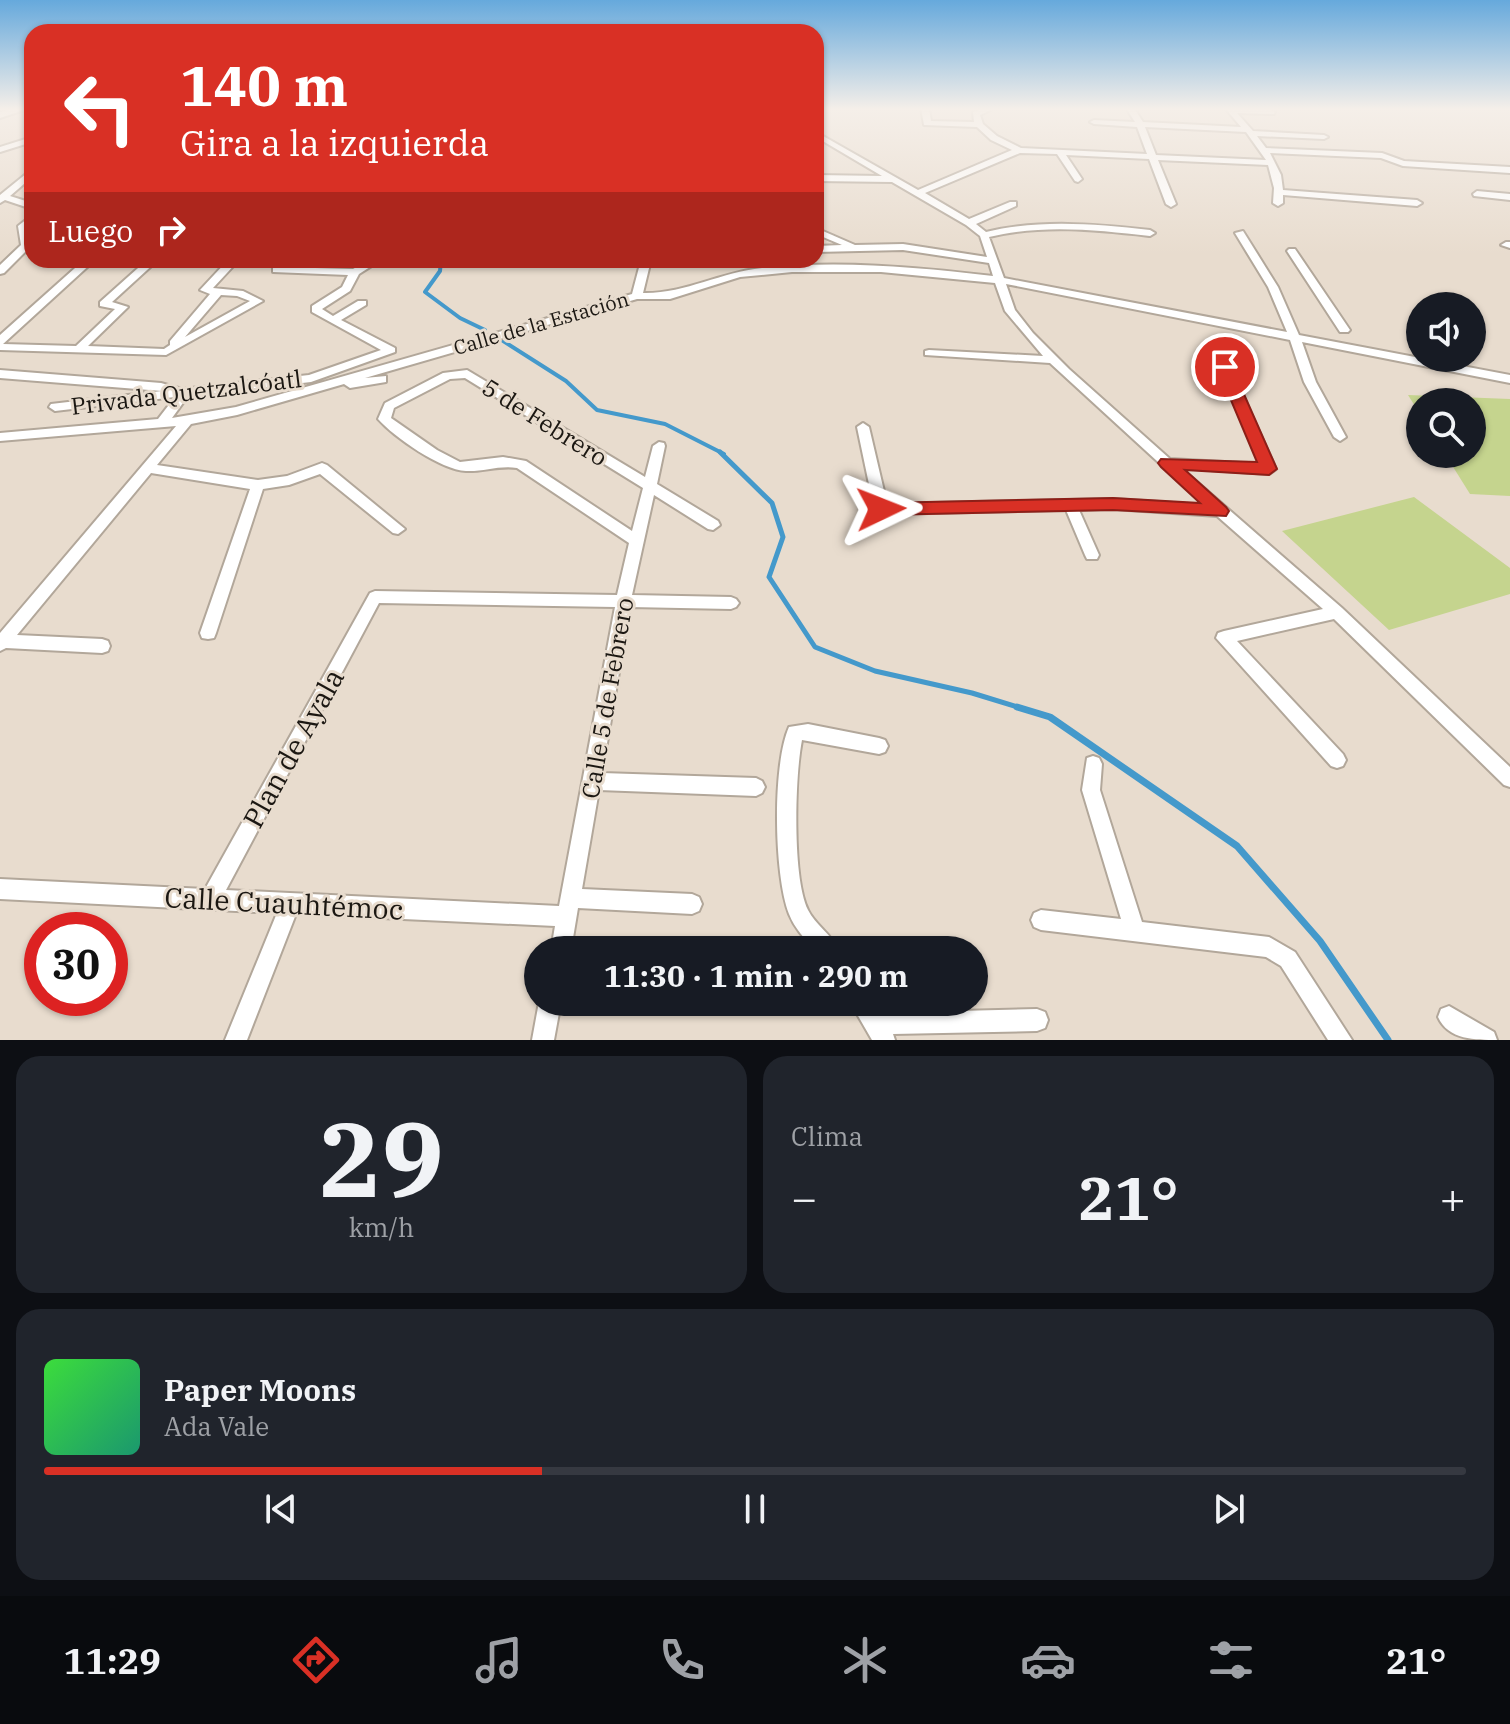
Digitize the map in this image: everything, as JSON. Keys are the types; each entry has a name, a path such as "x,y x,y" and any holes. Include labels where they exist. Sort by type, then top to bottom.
{"street":[{"path":"855,157 969,223 984,235 1010,311 1054,360 1337,612 1510,779"},
{"path":"918,193 1004,157"},
{"path":"1063,157 1078,179"},
{"path":"1143,157 1272,163"},
{"path":"1151,157 1171,204"},
{"path":"1268,157 1279,175 1278,203"},
{"path":"1384,157 1403,163 1510,170"},
{"path":"824,178 894,179"},
{"path":"2,199 24,179"},
{"path":"1280,192 1417,203"},
{"path":"1477,194 1510,197"},
{"path":"2,199 24,204"},
{"path":"969,223 1013,204"},
{"path":"984,235 1021,226 1065,223 1150,233"},
{"path":"1240,233 1273,287 1310,382 1340,437"},
{"path":"824,235 851,247"},
{"path":"824,249 943,251 993,261"},
{"path":"0,271 24,250"},
{"path":"1292,251 1344,330"},
{"name":"Calle de la Estación","path":"0,437 187,421 237,411 637,296 678,294 698,285 761,271 875,267 999,280 1510,379"},
{"path":"0,344 81,268"},
{"path":"79,349 123,307 104,304 144,268"},
{"path":"0,344 166,352 258,301 239,293 205,290 226,268"},
{"path":"277,270 355,272 362,268"},
{"path":"637,296 644,268"},
{"path":"761,271 764,268"},
{"name":"Privada Quetzalcóatl","path":"55,407 311,378 391,350 317,312 316,308 346,289 355,272"},
{"path":"166,352 218,291"},
{"path":"333,320 362,303"},
{"path":"929,353 1054,360"},
{"path":"1167,463 1269,469 1225,367"},
{"path":"0,374 161,387 184,393 162,423"},
{"name":"5 de Febrero","path":"638,542 521,464 490,461 470,467 456,466 384,419 384,413 389,406 447,376 467,374 713,525"},
{"path":"284,381 320,387 382,379"},
{"path":"1,642 187,421"},
{"path":"863,427 876,515 1070,504 1220,511"},
{"name":"Calle 5 de Febrero","path":"564,936 623,603 659,446"},
{"path":"147,468 258,485 289,480 322,468 398,529"},
{"path":"208,633 258,485"},
{"path":"1070,504 1092,555"},
{"name":"Plan de Ayala","path":"211,898 375,597 623,603"},
{"path":"623,603 731,603"},
{"path":"1337,612 1224,638 1337,760"},
{"path":"1,642 102,646"},
{"path":"817,936 798,912 791,870 787,786 795,733 808,732 879,746"},
{"path":"1093,764 1091,790 1134,930"},
{"path":"592,781 756,787"},
{"name":"Calle Cuauhtémoc","path":"0,889 290,904 569,907 692,904"},
{"path":"236,1040 290,904"},
{"path":"1041,920 1269,947 1288,959 1341,1040"},
{"path":"543,1040 547,1016"},
{"path":"1449,1017 1486,1040"},
{"path":"879,1032 1037,1020"}],"green space":[{"path":"1486,398 1510,399 1510,496 1470,494 1454,468 1486,468"},
{"path":"1414,497 1510,568 1510,594 1389,630 1282,531"}],"waterway":[{"path":"440,268 425,292 460,318 485,330"},
{"path":"497,337 566,381 597,410 665,424 724,454"},
{"path":"720,452 772,503 783,537 769,577 815,647 875,671 972,693 1024,709"},
{"path":"1017,707 1050,717 1237,846 1320,941 1388,1040"}],"route":[{"path":"881,509 1113,504 1220,511 1167,463 1269,469 1225,367"}]}
